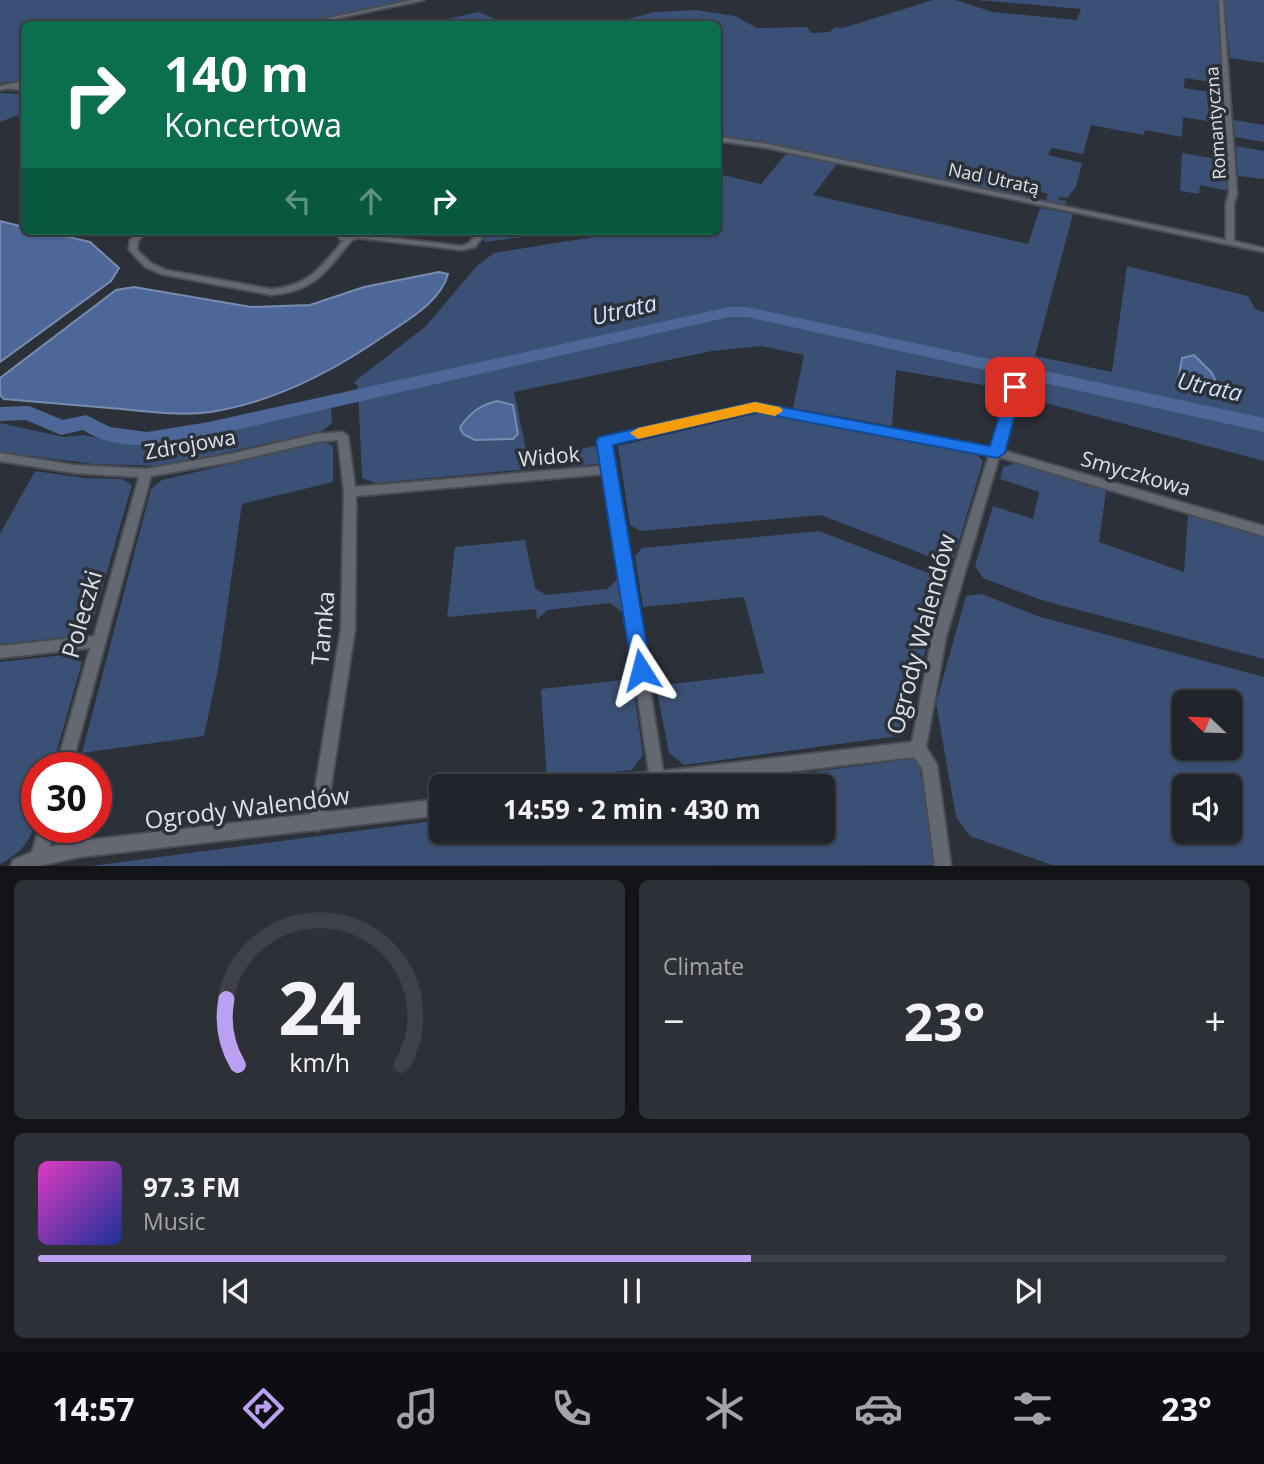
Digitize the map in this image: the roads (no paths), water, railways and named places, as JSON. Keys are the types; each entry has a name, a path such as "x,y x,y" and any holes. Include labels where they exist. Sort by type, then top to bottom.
{"street":[{"path":"318,21 421,0"},
{"name":"Romantyczna","path":"1221,0 1233,194 1230,203 1230,243"},
{"path":"2,87 21,84"},
{"path":"2,87 21,88"},
{"name":"Nad Utratą","path":"721,139 767,146 1264,250"},
{"path":"139,235 134,240 133,250 148,265 193,279 271,292 303,285 316,277 347,235"},
{"path":"366,235 382,240 462,248 472,245 480,235"},
{"path":"382,240 387,235"},
{"name":"Ogrody Walendów","path":"693,774 918,749 939,637 1015,387"},
{"name":"Smyczkowa","path":"609,470 604,441 755,407 997,453 1264,531"},
{"name":"Zdrojowa","path":"0,457 74,469 146,473 230,458 316,438 343,436"},
{"name":"Tamka","path":"317,823 348,629 350,492 343,436"},
{"name":"Widok","path":"350,492 609,470 656,774"},
{"name":"Poleczki","path":"68,752 146,473"},
{"path":"0,652 99,641"},
{"path":"918,749 929,765 943,866"},
{"name":"Ogrody Walendów","path":"19,866 38,857 80,849 429,809"},
{"path":"38,857 42,843"}],"water":[{"path":"0,221 21,226 21,235 59,235 90,242 119,268 111,281 0,362"},
{"path":"439,272 448,274 444,284 430,302 412,317 323,373 257,401 211,412 177,414 4,399 0,395 0,378 116,290 134,287 251,307 310,305 364,287"},
{"path":"1194,355 1212,373 1220,390 1178,381 1182,358"},
{"path":"497,401 513,405 518,434 513,439 475,440 463,434 460,427 472,414 480,407"}],"waterway":[{"name":"Utrata","path":"0,414 29,413 61,428 86,422 105,434 147,439 209,429 729,312 747,312 1264,425"}]}
